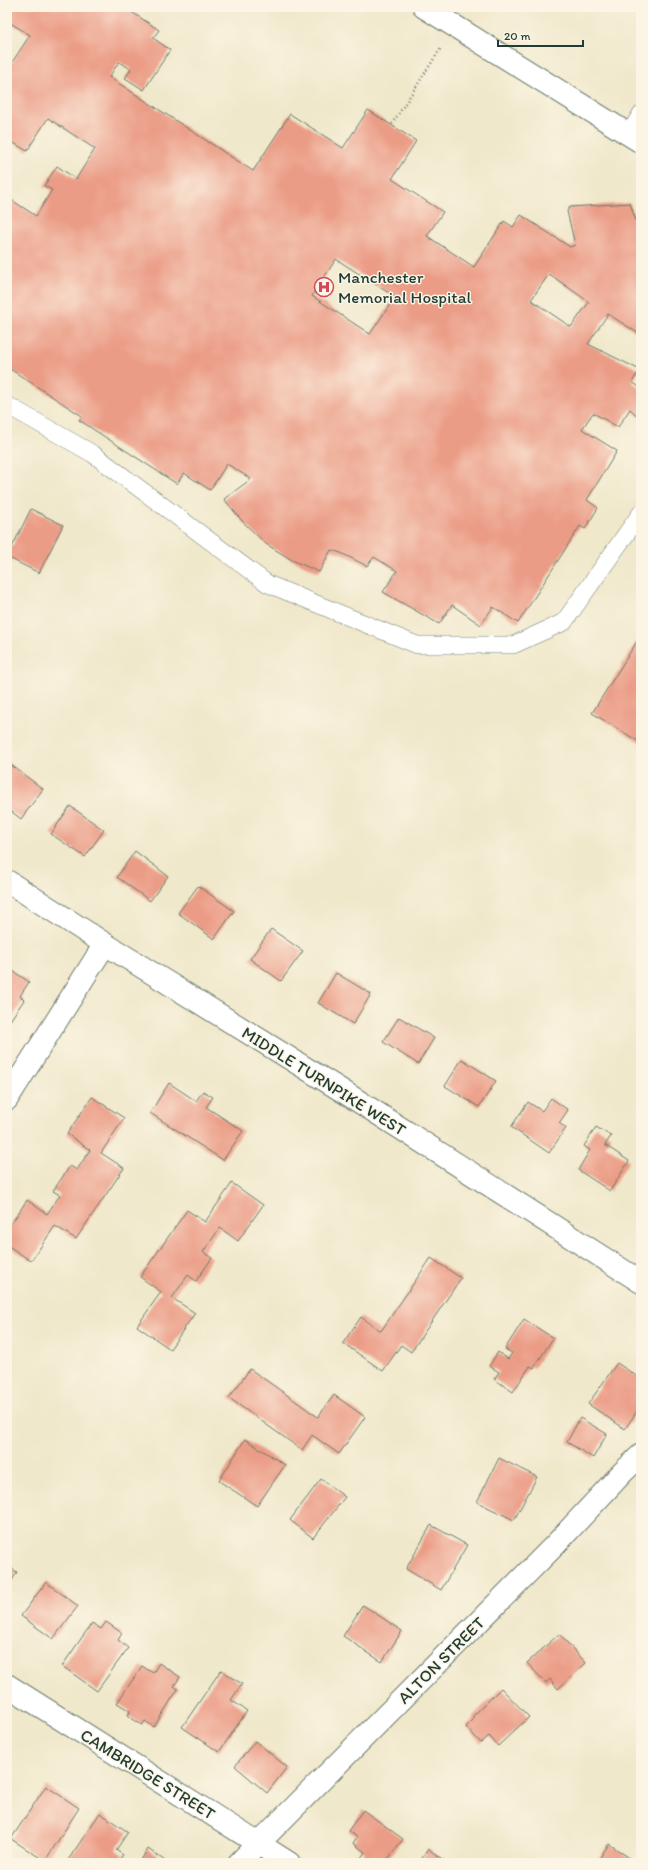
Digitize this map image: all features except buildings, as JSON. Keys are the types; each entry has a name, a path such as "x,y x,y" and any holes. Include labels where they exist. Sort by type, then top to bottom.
{"street":[{"path":"424,7 635,138"},
{"name":"MIDDLE TURNPIKE WEST","path":"7,881 105,944 350,1096 641,1282"},
{"path":"7,1099 105,944"},
{"name":"ALTON STREET","path":"239,1863 555,1545 623,1472 641,1455"},
{"name":"CAMBRIDGE STREET","path":"7,1685 289,1863"}],"lane":[{"path":"635,138 641,114"},
{"path":"7,405 93,454 268,584 417,645 513,645 564,622 641,513"}],"path":[{"path":"392,124 455,26"}],"place":[{"name":"Manchester Memorial Hospital","path":"324,287"}]}
